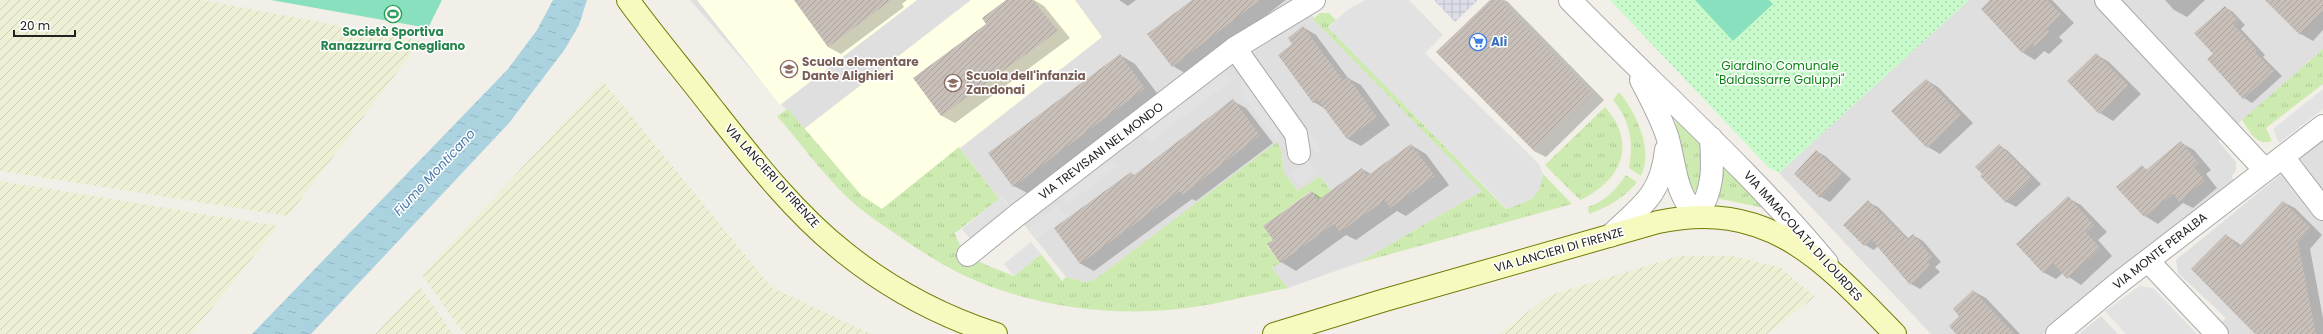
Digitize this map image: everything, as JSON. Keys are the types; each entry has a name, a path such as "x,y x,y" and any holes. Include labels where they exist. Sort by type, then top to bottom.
{"main road":[{"name":"VIA LANCIERI DI FIRENZE","path":"631,6 751,156 809,222 844,253 896,288 932,309 996,334"},
{"name":"VIA LANCIERI DI FIRENZE","path":"1274,334 1658,222 1697,216 1735,219 1780,234 1801,246 1837,274"},
{"name":"VIA IMMACOLATA DI LOURDES","path":"1837,274 1895,334"}],"street":[{"name":"VIA TREVISANI NEL MONDO","path":"968,255 1016,216 1235,48 1314,0"},
{"name":"VIA IMMACOLATA DI LOURDES","path":"1570,0 1634,66 1711,138 1788,216 1837,274"},
{"path":"2106,0 2265,170"},
{"path":"1235,48 1296,134 1299,153"},
{"name":"VIA IMMACOLATA DI LOURDES","path":"1634,66 1650,96 1667,139 1679,190 1686,205 1697,216"},
{"name":"VIA MONTE PERALBA","path":"2057,334 2148,261 2323,126"},
{"path":"1697,216 1706,202 1712,184 1711,138"},
{"name":"VIA IMMACOLATA DI LOURDES","path":"1610,236 1641,207 1657,188 1665,165 1667,139"},
{"path":"2282,157 2323,209"},
{"path":"2148,261 2217,334"}],"shaded area":[{"path":"0,0 202,0 421,41 288,216 0,171"},
{"path":"690,0 1297,0 1482,191 1358,263 1288,288 1272,268 1280,263 1267,244 1273,240 1263,226 1312,191 1318,200 1331,191 1320,176 1299,192 1283,171 1282,152 1277,143 1094,280 1085,282 1066,277 1002,197 999,199 960,148 882,209 861,195"},
{"name":"Scuola elementare Dante Alighieri","path":"697,0 917,0 780,105"},
{"name":"Scuola dell'infanzia Zandonai","path":"971,0 1075,0 1102,37 882,209 861,195 804,129"},
{"path":"1365,0 1409,0 1443,35 1425,53 1539,164 1543,174 1540,188 1532,199 1507,209 1328,28 1346,11"},
{"path":"1434,0 1478,0 1455,22"},
{"path":"1969,0 2323,0 2323,49 2218,141 2236,162 2236,170 2232,176 2233,180 2043,334 1931,334 1779,173"},
{"path":"1223,70 1231,81 1150,142 1141,131"},
{"path":"1262,71 1322,149 1317,153 1258,74"},
{"path":"1242,73 1280,123 1277,142 1240,92"},
{"path":"603,81 771,287 871,334 464,334 422,275"},
{"path":"2323,89 2323,109 2279,143 2273,129"},
{"path":"2323,140 2323,334 2209,334 2226,318 2178,273 2176,260"},
{"path":"1109,156 1117,167 1068,204 1059,193"},
{"path":"1308,161 1317,173 1300,186 1291,173"},
{"path":"0,181 278,226 191,334 0,334"},
{"path":"1001,197 1011,209 972,241 962,229"},
{"path":"1058,205 1066,217 1036,239 1028,228"},
{"path":"1031,242 1041,254 1014,276 1004,264"},
{"path":"1679,256 1732,256 1780,267 1815,297 1767,334 1500,334 1548,296"},
{"path":"2140,286 2153,288 2197,334 2126,334 2105,311"},
{"path":"420,287 453,334 375,334"},
{"path":"2101,316 2118,334 2079,334"}],"green space":[{"name":"Società Sportiva Ranazzurra Conegliano","path":"271,0 442,0 428,28"},
{"name":"Giardino Comunale \"Baldassarre Galuppi\"","path":"1610,0 1969,0 1779,173 1768,167"},
{"path":"1695,0 1769,0 1773,4 1733,41"},
{"path":"1320,13 1329,13 1336,20 1328,27 1506,209 1521,204 1531,198 1538,189 1543,174 1572,204 1358,263 1482,191 1313,19"},
{"path":"2323,49 2323,84 2266,128 2272,141 2262,142 2258,140 2254,137 2242,120"},
{"path":"1618,93 1620,93 1632,111 1641,132 1645,155 1641,176 1629,168 1631,140 1627,124 1613,100"},
{"path":"1605,107 1615,121 1621,134 1622,148 1620,160 1615,172 1606,183 1580,200 1545,165"},
{"path":"788,109 861,195 882,209 959,147 999,199 955,233 964,250 970,256 978,261 1014,276 1041,254 1062,281 1066,277 1085,282 1094,280 1277,142 1282,152 1283,171 1298,191 1320,176 1331,191 1318,200 1311,191 1263,226 1273,240 1267,245 1280,263 1272,268 1288,288 1178,309 1123,311 1094,310 1066,306 1038,301 1011,293 984,284 959,273 921,251 874,219 839,189 777,116"},
{"path":"1674,112 1701,143 1701,184 1694,192 1684,167"},
{"path":"1721,160 1769,209 1716,198"},
{"path":"1626,175 1637,182 1632,188 1615,201 1589,214 1588,207 1600,202 1610,194"}],"water":[{"name":"Fiume Monticano","path":"553,0 587,0 579,25 565,49 509,123 311,334 252,334 508,69 537,30"}],"building":[{"path":"794,0 891,0 828,47"},
{"path":"1006,0 1033,0 1058,31 941,116 913,78 986,24 982,18"},
{"path":"1192,0 1260,0 1172,67 1147,34"},
{"path":"1490,0 1501,0 1593,93 1534,151 1436,52"},
{"path":"1990,0 2047,0 2062,15 2047,29 2050,33 2035,47 2032,43 2022,53 1981,9"},
{"path":"2265,0 2323,0 2323,11 2300,35"},
{"path":"2225,6 2238,20 2233,24 2257,50 2255,52 2274,71 2243,99 2207,59 2213,54 2194,33"},
{"path":"1303,26 1343,80 1348,77 1377,117 1347,139 1318,100 1313,103 1278,55 1292,44 1288,38"},
{"path":"2096,53 2129,86 2099,114 2067,81"},
{"path":"1120,54 1145,88 1013,187 988,153"},
{"path":"1926,79 1961,115 1927,148 1891,111"},
{"path":"1233,99 1260,135 1182,195 1180,191 1080,264 1054,228 1131,172 1134,175"},
{"path":"2181,141 2199,163 2194,167 2205,180 2179,202 2173,194 2144,217 2116,187 2142,165 2146,170"},
{"path":"1411,144 1435,176 1390,208 1385,200 1340,232 1334,224 1280,263 1267,244 1273,240 1263,226 1312,191 1318,200 1362,168 1367,176"},
{"path":"1999,144 2032,178 2006,203 1980,176 1982,174 1975,167"},
{"path":"1816,150 1842,173 1820,198 1794,174"},
{"path":"2068,196 2094,225 2086,232 2100,248 2067,279 2053,263 2043,273 2016,244"},
{"path":"1868,200 1907,239 1913,234 1932,257 1927,261 1931,266 1910,285 1871,239 1864,246 1843,225"},
{"path":"2283,201 2311,228 2298,242 2316,334 2255,334 2191,269 2226,234 2239,247"},
{"path":"1973,290 2015,334 1956,334 1949,326 1959,316 1953,309"}],"place":[{"name":"Società Sportiva Ranazzurra Conegliano","path":"393,14"},
{"name":"Alì","path":"1478,42"},
{"name":"Scuola elementare Dante Alighieri","path":"789,69"},
{"name":"Scuola dell'infanzia Zandonai","path":"953,83"}]}
